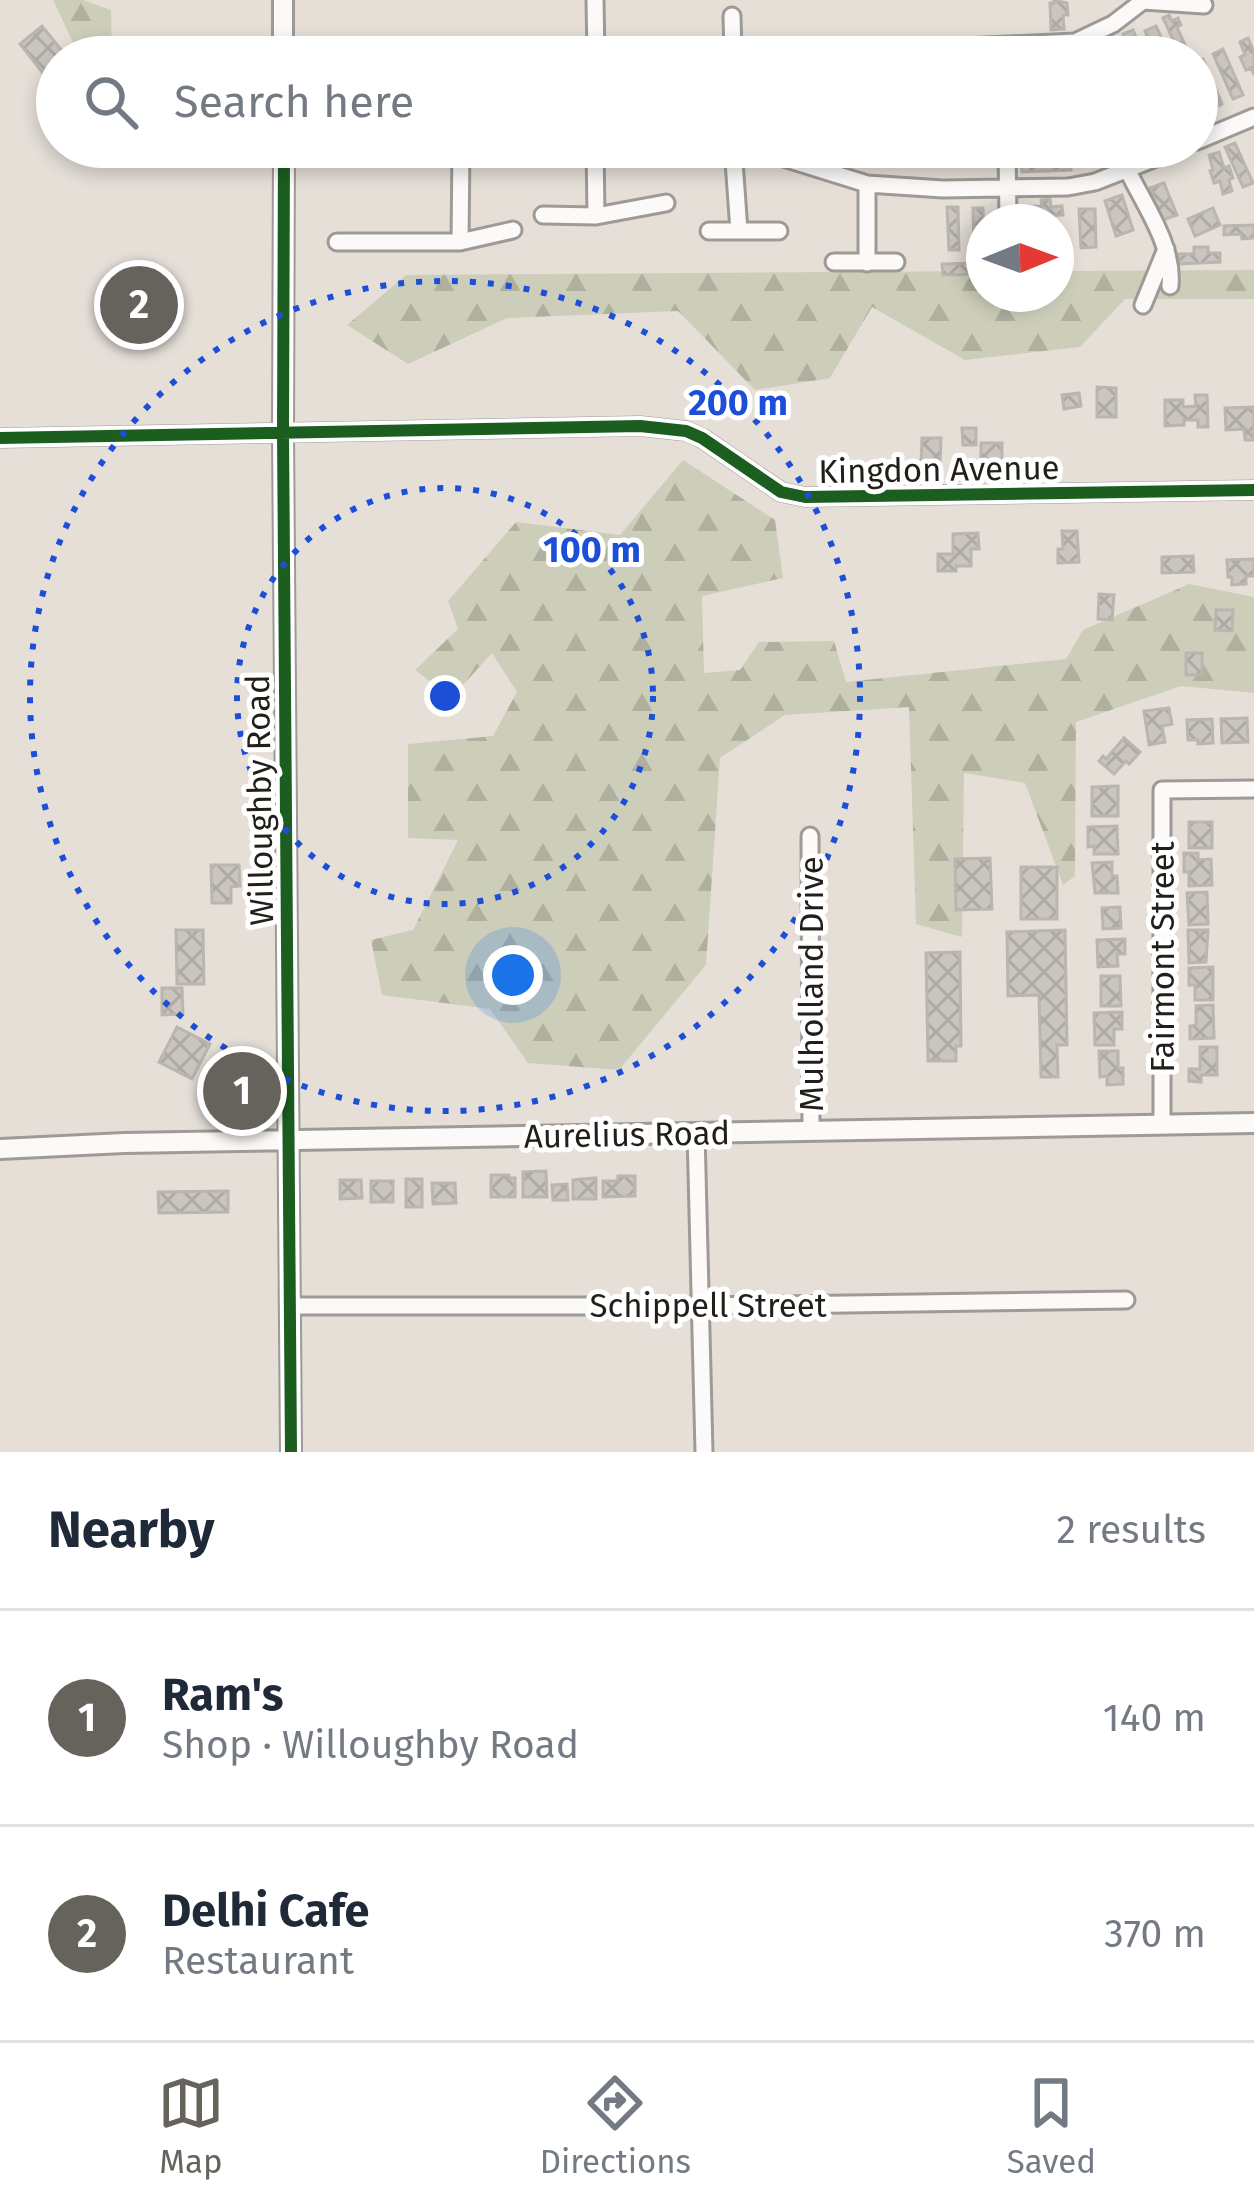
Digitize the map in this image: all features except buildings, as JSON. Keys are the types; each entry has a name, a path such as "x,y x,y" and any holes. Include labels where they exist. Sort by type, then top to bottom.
{"street":[{"path":"283,0 283,36"},
{"path":"596,0 596,36"},
{"path":"1088,36 1113,24 1143,0 1204,5"},
{"path":"732,16 733,36"},
{"path":"1218,132 1254,117"},
{"name":"Willoughby Road","path":"284,168 292,1452"},
{"path":"460,242 461,168"},
{"path":"595,168 596,216"},
{"path":"734,168 739,231"},
{"path":"816,168 867,184 943,189 1068,187 1127,169 1166,249 1172,268 1170,286"},
{"path":"1008,168 1008,204"},
{"path":"867,184 867,262"},
{"path":"543,215 596,216 666,203"},
{"path":"337,242 460,242 513,230"},
{"path":"709,231 779,231"},
{"path":"1143,305 1166,249"},
{"path":"835,262 896,262"},
{"name":"Kingdon Avenue","path":"0,438 616,426 686,431 781,492 805,497 1254,490"},
{"name":"Fairmont Street","path":"1162,1124 1162,790 1254,788"},
{"name":"Mulholland Drive","path":"810,836 811,1131"},
{"name":"Aurelius Road","path":"0,1149 1254,1123"},
{"path":"696,1132 704,1452"},
{"name":"Schippell Street","path":"290,1306 1126,1300"}],"green space":[{"path":"53,0 83,0 111,10 112,36 70,36"},
{"path":"1254,270 1254,299 1125,299 1080,347 965,360 872,307 830,378 755,390 678,311 507,318 408,364 347,325 406,275 966,271 966,312 1074,312 1074,271"},
{"path":"683,460 775,520 783,578 702,596 704,673 740,670 759,642 834,641 846,682 1066,659 1083,630 1189,584 1254,597 1254,693 1181,686 1076,722 1075,876 1063,885 1025,783 964,773 962,937 916,924 909,707 785,715 720,758 706,965 619,1070 528,1063 490,1009 382,995 371,940 413,930 458,840 408,838 408,744 493,736 517,692 492,653 452,697 415,670 458,629 448,601 516,522 620,535"}],"cycle path":[{"path":"284,168 291,1452"},
{"path":"0,438 640,426 686,431 781,492 805,497 1254,490"}],"place":[{"name":"Delhi Cafe","path":"139,305"},
{"name":"Ram's","path":"242,1091"}]}
